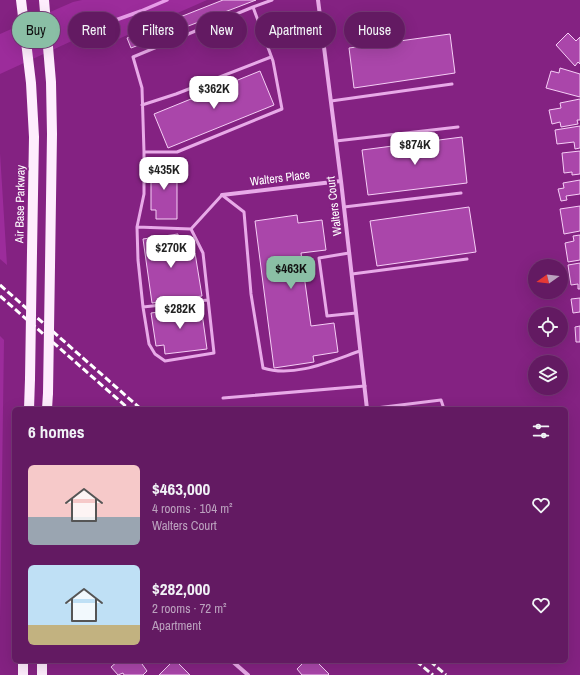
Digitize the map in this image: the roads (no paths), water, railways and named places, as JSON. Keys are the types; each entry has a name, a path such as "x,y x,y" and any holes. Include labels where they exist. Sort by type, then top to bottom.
{"main road":[{"name":"Air Base Parkway","path":"21,0 31,83 34,137 29,407"},
{"path":"44,0 51,90 52,141 47,407"},
{"path":"23,663 23,675"},
{"path":"42,663 42,675"}],"street":[{"name":"Walters Court","path":"318,0 368,407"},
{"name":"Walters Place","path":"222,195 341,181"},
{"path":"234,663 248,675"}],"lane":[{"path":"191,229 203,253 214,353 165,361 155,354 149,344 138,260 137,227 144,194 144,152 142,88 133,57 272,0"},
{"path":"144,152 177,152 282,109 271,57 253,7"},
{"path":"142,105 176,94 271,57"},
{"path":"330,101 452,84"},
{"path":"336,141 458,127"},
{"path":"344,207 461,193"},
{"path":"137,227 191,229 222,195 244,212 251,294 263,368 273,372 302,369 360,351"},
{"path":"349,253 319,258 327,316 356,314"},
{"path":"352,274 467,259"},
{"path":"143,307 208,300"},
{"path":"223,398 365,386"},
{"path":"384,407 441,400 443,407"}],"waterway":[{"path":"120,18 167,0"}],"railway":[{"path":"0,285 139,407"},
{"path":"0,296 127,407"},
{"path":"418,663 433,675"},
{"path":"432,663 446,675"}]}
